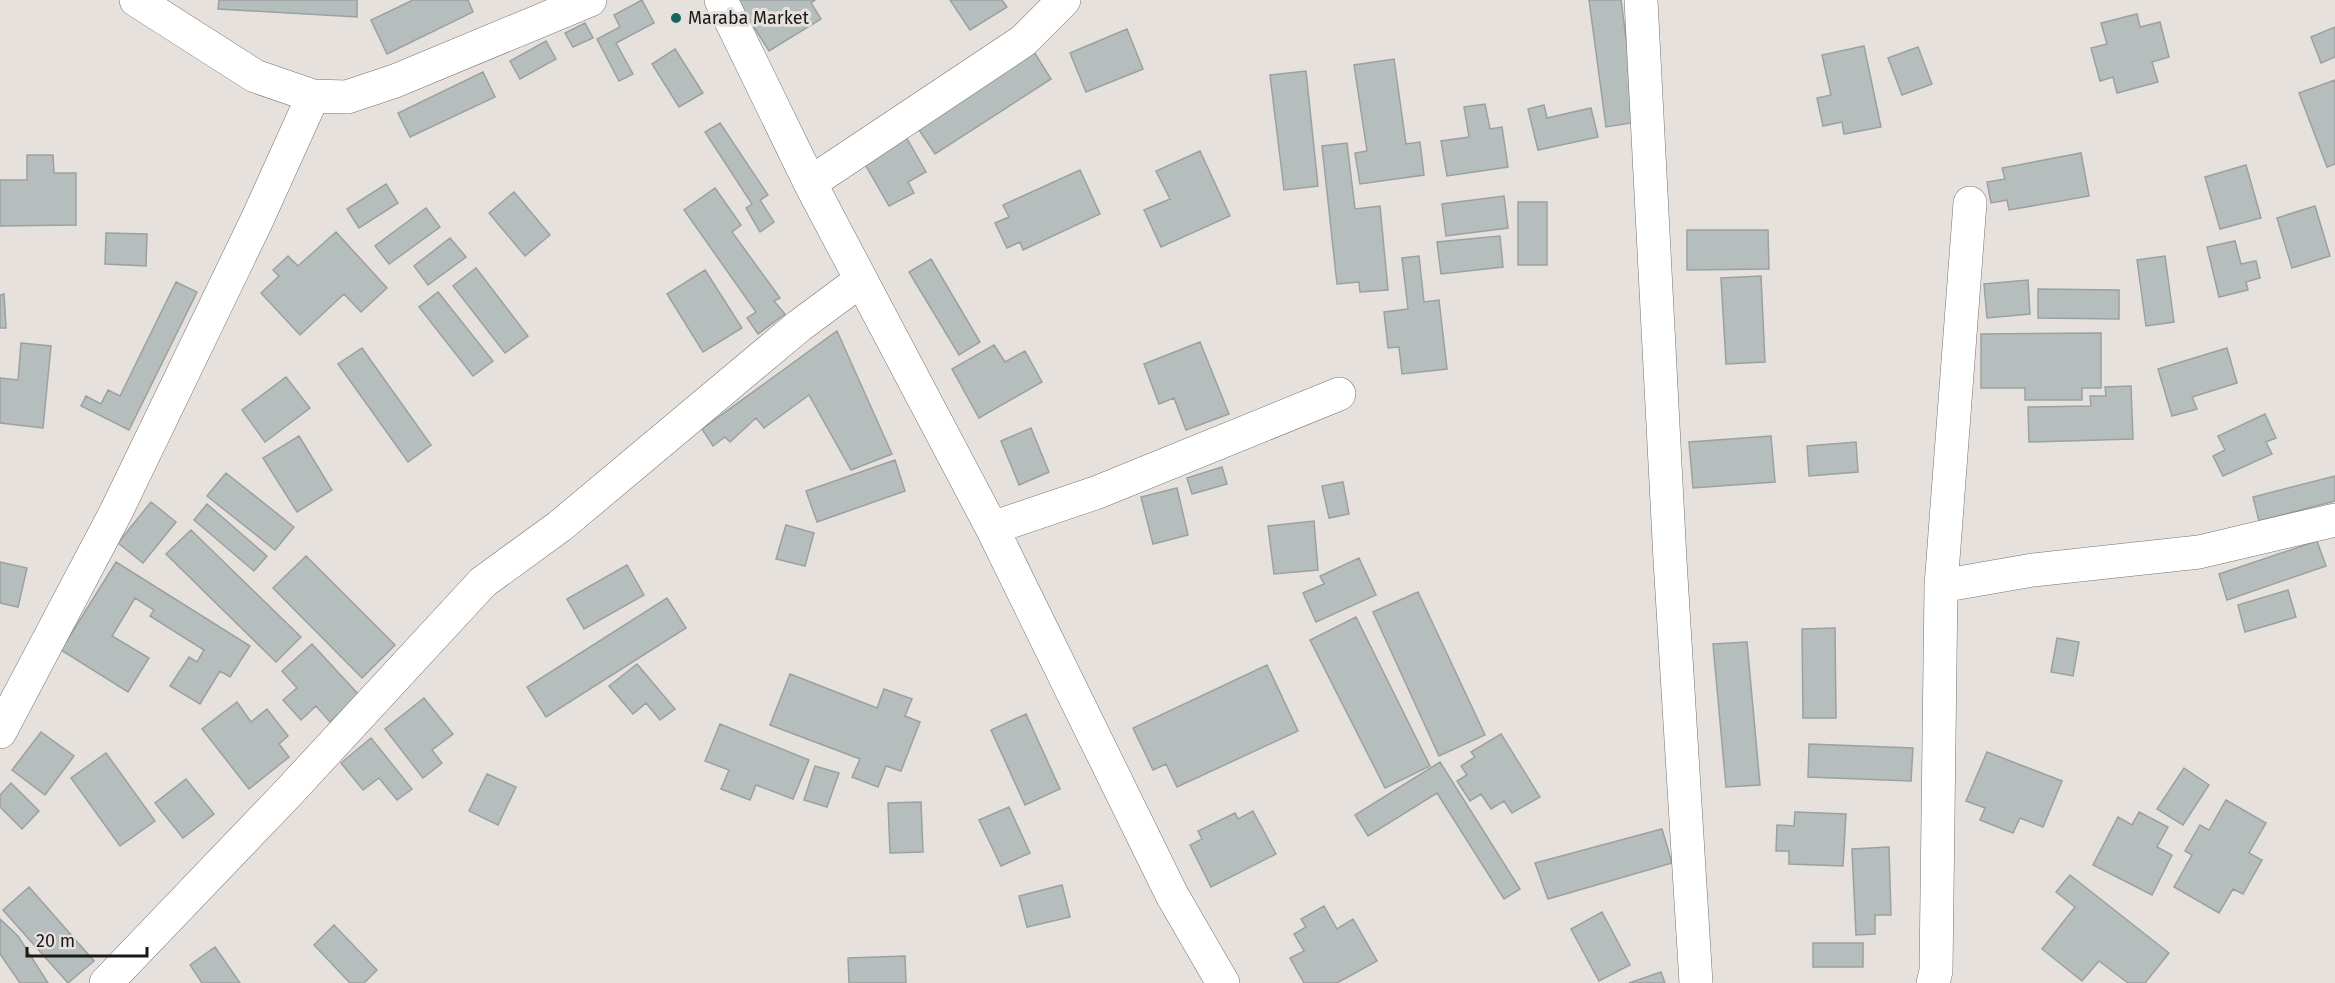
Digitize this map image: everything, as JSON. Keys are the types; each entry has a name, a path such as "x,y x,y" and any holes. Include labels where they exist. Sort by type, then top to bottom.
{"street":[{"path":"136,0 255,76 313,96 346,97 395,81 590,0"},
{"path":"721,0 810,183 992,528 1172,896 1223,983"},
{"path":"810,183 1023,41 1064,0"},
{"path":"1641,0 1670,560 1696,983"},
{"path":"0,732 116,512 256,222 313,96"},
{"path":"1934,983 1941,586 1970,203"},
{"path":"106,983 288,793 483,582 560,526 799,326 861,280"},
{"path":"992,528 1098,492 1339,394"},
{"path":"1941,586 2033,570 2199,552 2335,520"}],"building":[{"path":"219,0 357,0 357,17 218,9"},
{"path":"413,0 468,0 473,12 387,54 371,20"},
{"path":"642,0 654,23 616,43 633,74 619,81 597,39 620,27 614,15"},
{"path":"737,0 815,0 811,3 821,19 769,51"},
{"path":"950,0 1002,0 1007,7 970,30"},
{"path":"1589,0 1621,0 1637,122 1606,127"},
{"path":"2137,14 2140,27 2160,22 2169,57 2152,62 2158,82 2117,93 2113,77 2100,81 2091,48 2107,44 2101,23"},
{"path":"585,23 593,38 573,47 565,33"},
{"path":"2335,27 2335,57 2321,63 2311,37"},
{"path":"1127,29 1143,69 1086,92 1070,53"},
{"path":"546,41 556,59 520,79 510,61"},
{"path":"1864,46 1881,127 1844,134 1842,122 1823,126 1817,98 1831,95 1822,55"},
{"path":"1918,47 1932,84 1902,95 1888,58"},
{"path":"675,49 703,93 679,107 652,64"},
{"path":"1034,52 1051,79 935,154 917,127"},
{"path":"1394,59 1406,144 1420,142 1424,175 1360,184 1355,153 1367,151 1354,65"},
{"path":"1306,71 1318,186 1284,190 1270,75"},
{"path":"483,72 495,97 410,137 398,113"},
{"path":"2335,80 2335,164 2327,167 2299,93"},
{"path":"1485,104 1490,129 1502,127 1508,167 1447,176 1441,141 1469,137 1464,107"},
{"path":"1544,105 1547,118 1591,108 1598,137 1538,150 1528,109"},
{"path":"720,123 768,195 760,200 774,222 760,232 746,208 752,204 705,132"},
{"path":"905,135 926,172 908,182 914,193 889,206 862,159"},
{"path":"1347,143 1355,209 1380,206 1388,290 1360,292 1359,282 1337,284 1322,146"},
{"path":"1200,151 1230,216 1161,247 1144,210 1170,199 1156,171"},
{"path":"2081,153 2089,196 2009,210 2007,200 1991,203 1987,182 2005,179 2002,168"},
{"path":"27,155 53,155 54,173 76,173 76,225 0,226 0,180 27,180"},
{"path":"2246,165 2261,218 2220,229 2205,177"},
{"path":"1080,170 1100,214 1023,250 1020,242 1007,248 995,223 1009,217 1003,205"},
{"path":"386,184 398,203 359,228 347,209"},
{"path":"715,188 741,225 732,232 780,298 774,301 785,314 758,334 747,318 756,312 684,210"},
{"path":"514,192 550,235 525,256 489,213"},
{"path":"1504,196 1508,228 1446,236 1442,204"},
{"path":"1518,202 1547,202 1547,265 1518,265"},
{"path":"2315,206 2330,256 2292,268 2277,218"},
{"path":"426,208 440,227 389,264 375,246"},
{"path":"1687,230 1768,230 1769,269 1687,270"},
{"path":"336,232 387,288 361,312 344,294 300,335 261,293 279,276 273,270 288,256 298,266"},
{"path":"106,233 147,234 146,266 105,264"},
{"path":"1500,236 1503,267 1441,274 1437,242"},
{"path":"450,238 466,257 428,285 414,266"},
{"path":"2235,241 2241,264 2256,261 2260,278 2246,282 2248,290 2219,297 2207,247"},
{"path":"1419,256 1424,302 1439,300 1447,369 1402,374 1399,347 1388,348 1384,312 1408,309 1402,258"},
{"path":"2165,256 2174,322 2146,326 2137,260"},
{"path":"931,259 980,342 959,355 909,272"},
{"path":"476,268 528,336 505,353 453,286"},
{"path":"705,270 742,328 703,352 667,294"},
{"path":"1761,276 1765,362 1726,364 1721,278"},
{"path":"2028,280 2030,314 1987,318 1984,284"},
{"path":"176,282 197,292 129,430 81,406 86,396 101,404 108,390 120,396"},
{"path":"2038,289 2119,290 2119,319 2038,318"},
{"path":"438,292 493,361 473,376 419,307"},
{"path":"4,294 6,328 0,328 0,295"},
{"path":"837,331 892,454 851,470 809,395 764,428 756,418 730,442 725,437 713,446 702,429"},
{"path":"2101,333 2101,388 2082,388 2082,400 2025,400 2025,388 1981,388 1981,334"},
{"path":"1200,342 1229,414 1186,430 1174,398 1159,404 1144,364"},
{"path":"21,343 51,346 43,428 0,423 0,378 18,380"},
{"path":"994,345 1005,362 1025,351 1042,382 979,418 952,369"},
{"path":"362,348 431,445 408,462 338,364"},
{"path":"2227,348 2237,383 2192,397 2197,409 2172,416 2158,369"},
{"path":"286,377 310,408 265,442 242,410"},
{"path":"2131,386 2133,439 2029,442 2028,407 2091,406 2090,396 2106,396 2105,387"},
{"path":"2265,414 2276,438 2266,442 2272,454 2223,476 2213,456 2225,450 2218,436"},
{"path":"1031,428 1049,472 1019,485 1001,441"},
{"path":"299,436 332,490 297,512 263,458"},
{"path":"1771,436 1775,482 1693,488 1689,442"},
{"path":"1856,442 1858,472 1809,476 1807,446"},
{"path":"895,460 905,491 817,522 806,491"},
{"path":"1222,467 1227,484 1192,494 1187,478"},
{"path":"226,473 294,527 275,550 207,496"},
{"path":"2335,476 2335,501 2259,521 2253,497"},
{"path":"1343,482 1349,514 1329,518 1322,486"},
{"path":"1177,488 1188,535 1153,544 1141,497"},
{"path":"151,502 176,522 143,563 118,543"},
{"path":"207,504 267,556 254,571 194,520"},
{"path":"1314,521 1318,570 1274,574 1268,526"},
{"path":"786,525 814,533 805,566 776,559"},
{"path":"191,530 301,637 276,662 166,554"},
{"path":"2317,541 2326,566 2227,600 2219,574"},
{"path":"306,556 395,645 362,678 273,588"},
{"path":"1359,558 1376,595 1316,622 1303,593 1324,584 1320,576"},
{"path":"0,562 27,568 18,607 0,603"},
{"path":"116,562 250,646 230,677 220,671 200,704 170,686 189,657 197,662 204,650 150,616 154,610 135,598 112,636 149,658 128,692 61,650"},
{"path":"627,565 644,595 584,629 567,599"},
{"path":"2288,590 2296,617 2245,632 2238,605"},
{"path":"1418,592 1485,735 1439,756 1373,612"},
{"path":"667,598 686,628 546,717 527,687"},
{"path":"1356,617 1430,766 1385,788 1310,640"},
{"path":"1835,628 1836,718 1803,718 1802,629"},
{"path":"2057,638 2079,642 2073,676 2051,672"},
{"path":"1747,642 1760,785 1726,787 1713,644"},
{"path":"312,644 359,695 330,722 316,706 301,720 283,700 297,688 282,671"},
{"path":"637,664 675,709 660,720 646,703 633,714 609,686"},
{"path":"1267,665 1298,731 1177,787 1166,764 1153,770 1133,728"},
{"path":"790,674 877,708 884,689 912,699 905,716 920,722 901,771 886,766 878,787 852,777 860,759 770,725"},
{"path":"424,698 453,734 432,750 442,763 423,778 385,729"},
{"path":"237,702 251,722 267,709 288,736 279,744 289,757 249,789 202,729"},
{"path":"1026,714 1060,789 1025,805 991,730"},
{"path":"720,724 809,760 793,799 756,785 750,800 721,789 729,770 705,761"},
{"path":"41,732 74,756 45,795 12,770"},
{"path":"1501,734 1540,797 1512,813 1504,801 1491,809 1481,794 1470,801 1457,781 1467,775 1461,766 1475,757 1471,752"},
{"path":"371,738 412,789 397,800 379,778 363,790 341,763"},
{"path":"1809,744 1913,748 1911,781 1808,777"},
{"path":"1987,752 2062,781 2043,827 2020,818 2013,833 1980,820 1985,808 1966,801"},
{"path":"106,753 155,821 120,846 71,778"},
{"path":"1440,762 1520,889 1504,899 1437,793 1368,836 1355,815"},
{"path":"815,766 839,773 827,807 804,800"},
{"path":"2184,768 2209,785 2183,825 2157,809"},
{"path":"487,774 516,787 498,825 469,811"},
{"path":"186,779 214,814 183,838 155,803"},
{"path":"11,783 39,811 22,829 0,807 0,795"},
{"path":"2226,800 2266,823 2249,853 2262,860 2243,894 2233,889 2219,913 2174,887 2192,855 2185,851 2200,825 2209,830"},
{"path":"921,802 923,852 890,853 888,803"},
{"path":"1009,807 1030,853 1001,866 979,820"},
{"path":"1253,811 1276,854 1211,887 1190,845 1202,839 1198,831 1235,813 1238,819"},
{"path":"1795,812 1846,814 1843,866 1789,864 1789,851 1776,851 1777,825 1794,826"},
{"path":"2139,812 2168,827 2157,847 2172,855 2152,895 2093,865 2118,817 2132,825"},
{"path":"1662,829 1672,863 1548,899 1535,863"},
{"path":"1889,847 1891,915 1875,915 1875,934 1856,935 1852,849"},
{"path":"2070,875 2169,953 2145,983 2128,983 2099,961 2082,981 2042,949 2075,907 2056,892"},
{"path":"1062,885 1070,917 1027,927 1019,896"},
{"path":"29,887 94,961 68,983 3,910"},
{"path":"1324,906 1337,929 1353,919 1377,961 1337,983 1304,983 1290,958 1304,951 1294,934 1306,927 1301,919"},
{"path":"1602,912 1630,965 1599,981 1571,929"},
{"path":"0,919 18,936 48,983 20,983 0,954"},
{"path":"334,925 377,970 364,983 350,983 314,945"},
{"path":"1813,943 1863,943 1863,967 1813,967"},
{"path":"215,947 240,983 202,983 190,965"},
{"path":"905,956 906,983 849,983 848,958"},
{"path":"1661,972 1665,983 1629,983"}],"place":[{"name":"Maraba Market","path":"676,18"}]}
